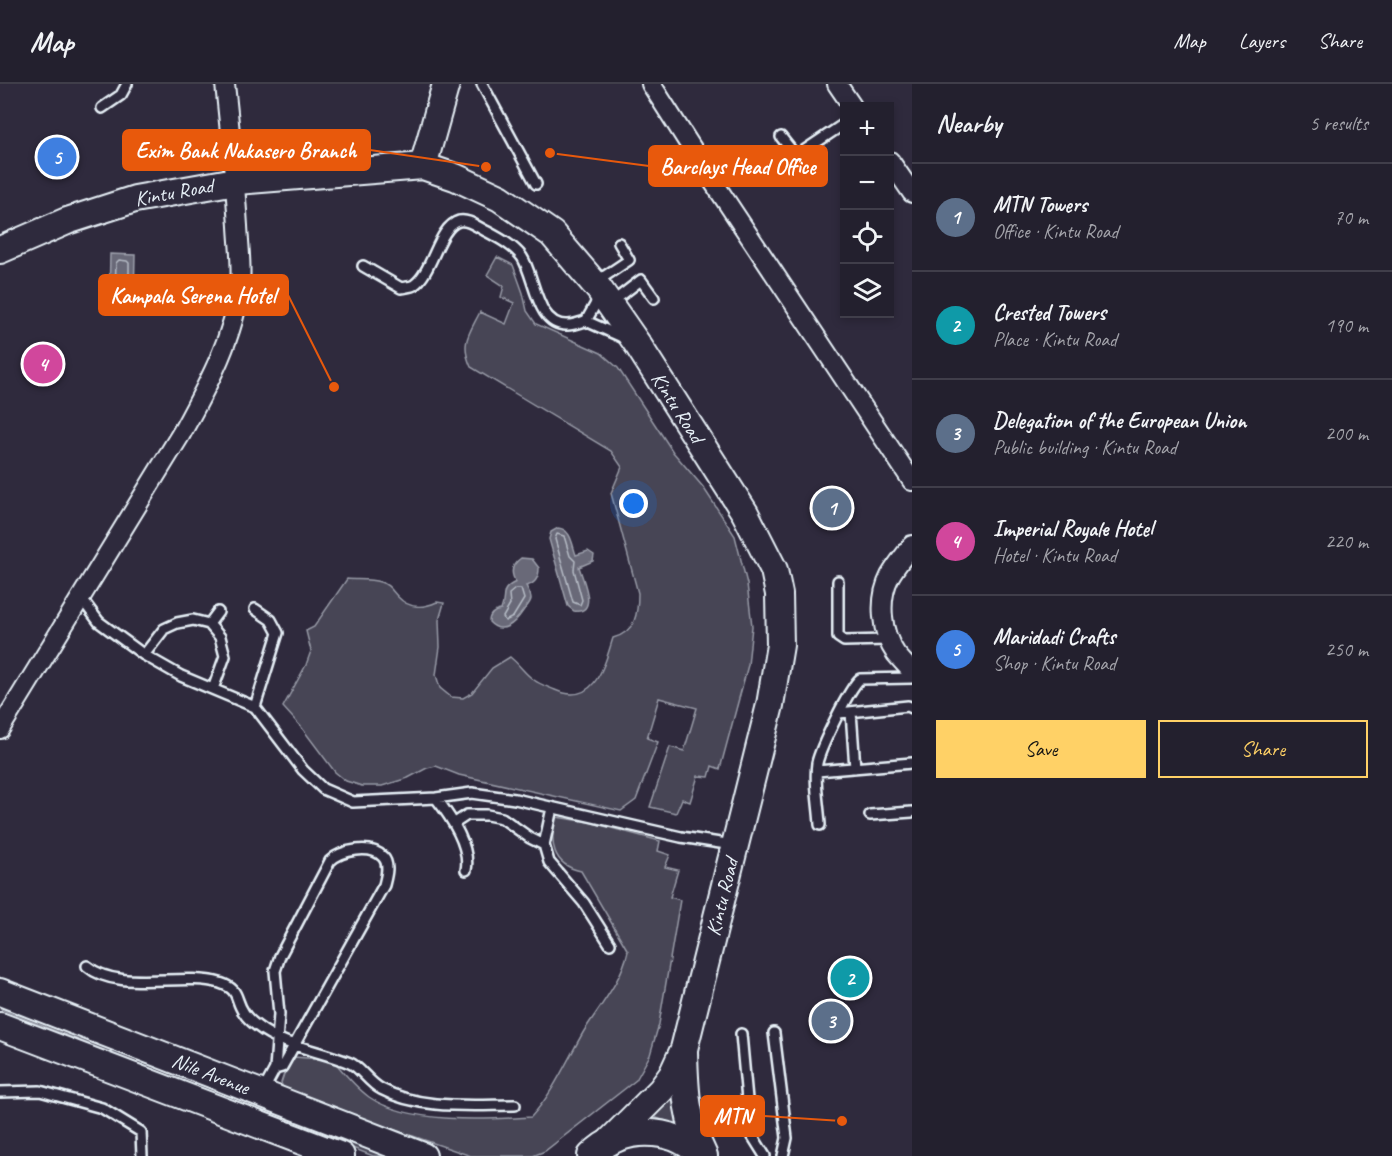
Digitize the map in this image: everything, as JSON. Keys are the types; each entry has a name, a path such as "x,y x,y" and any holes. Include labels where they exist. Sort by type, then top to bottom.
{"street":[{"path":"0,729 81,598 122,526 181,434 202,395 233,320 240,286 241,265 236,181 225,84"},
{"path":"423,166 446,84"},
{"path":"651,84 912,481"},
{"path":"837,84 849,102"},
{"name":"Kintu Road","path":"0,250 67,221 135,199 236,181 423,166 455,177 500,198 552,234 601,292 638,345 745,513 766,552 774,570 781,621 776,677 684,1049 672,1075 661,1090 611,1140 591,1156"},
{"path":"894,166 912,193"},
{"path":"912,545 890,577 885,590 884,623 888,640 896,654 912,672"},
{"name":"Nile Avenue","path":"0,992 423,1156"},
{"name":"Nile Avenue","path":"0,1026 341,1156"},
{"path":"684,1049 687,1114 703,1156"},
{"path":"611,1140 639,1132 655,1132 683,1141 703,1156"}],"lane":[{"path":"102,108 121,95 127,84"},
{"path":"482,84 536,184"},
{"path":"781,137 796,156 840,127"},
{"path":"363,266 401,288 414,285 423,276 450,226 459,221 468,221 504,242 522,256 540,305 556,322 567,326 586,321 638,345"},
{"path":"586,321 601,292 629,260 619,243"},
{"path":"601,292 641,280 654,298"},
{"path":"838,581 838,637 844,640 888,640"},
{"path":"81,598 99,622 144,655 181,676 255,707 303,770 323,789 353,802 436,798 472,793 515,799 681,837 735,845"},
{"path":"255,609 272,620 278,633 255,707"},
{"path":"209,624 218,612"},
{"path":"144,655 164,629 177,623 193,620 209,624 220,637 225,656 213,689"},
{"path":"820,825 817,771 820,756 854,685 860,679 912,678"},
{"path":"839,713 908,706 912,708"},
{"path":"851,712 855,768"},
{"path":"817,771 912,763"},
{"path":"436,798 455,823 467,858 466,870"},
{"path":"552,807 544,845 549,862 584,903 610,944"},
{"path":"870,815 912,812"},
{"path":"455,823 467,814 502,818 544,845"},
{"path":"262,1094 275,1069 278,998 275,971 280,956 330,861 336,855 351,850 376,852 383,857 386,863 387,874 384,885 282,1067 275,1069"},
{"path":"87,966 112,979 194,980 222,984 235,991 243,1013 257,1026 294,1046 352,1064 379,1088 396,1096 418,1102 515,1105"},
{"path":"774,1033 787,1138 783,1156"},
{"path":"741,1034 750,1132 765,1156"},
{"path":"0,1092 40,1091 102,1107 141,1132 142,1156"}],"shaded area":[{"path":"497,257 513,265 527,311 536,324 601,353 618,368 673,452 703,487 735,536 747,584 752,626 748,665 720,769 712,766 709,777 698,776 690,802 682,799 676,813 650,807 670,747 684,751 697,708 659,698 647,738 658,742 636,800 621,811 459,775 436,766 382,786 362,786 346,781 335,772 283,707 311,651 306,631 314,627 347,579 383,583 407,604 422,606 437,602 444,603 439,620 440,647 436,675 440,688 451,697 463,698 472,693 492,668 510,657 538,683 568,694 579,693 588,689 601,672 613,638 627,631 634,621 638,593 611,493 622,467 611,451 471,367 466,345 469,333 480,312 506,324 514,303 501,297 504,286 487,275"},
{"path":"556,817 589,822 660,841 658,851 670,855 665,867 678,870 670,897 680,900 659,1024 650,1055 636,1080 545,1151 533,1156 471,1156 285,1092 281,1083 287,1065 294,1057 333,1060 369,1097 385,1106 404,1112 470,1119 531,1117 553,1086 584,1031 616,982 628,951 581,871 571,868 558,858 553,843"},
{"path":"0,1001 392,1156 373,1156 0,1009"},
{"path":"675,1090 685,1127 647,1115"}],"water":[{"path":"110,254 135,255 134,301 109,300"},
{"path":"558,528 568,534 576,555 588,551 594,555 593,561 579,567 588,602 582,611 574,611 568,606 549,539 551,532"},
{"path":"521,558 532,559 539,568 536,580 526,586 531,599 512,623 499,628 489,622 490,617 494,612 501,610 505,591 516,582 512,569"}],"place":[{"name":"Barclays Head Office","path":"550,153"},
{"name":"Maridadi Crafts","path":"57,157"},
{"name":"Exim Bank Nakasero Branch","path":"486,167"},
{"name":"Imperial Royale Hotel","path":"43,364"},
{"name":"Kampala Serena Hotel","path":"334,387"},
{"name":"MTN Towers","path":"832,508"},
{"name":"Crested Towers","path":"850,978"},
{"name":"Delegation of the European Union","path":"831,1021"},
{"name":"MTN","path":"842,1121"}]}
